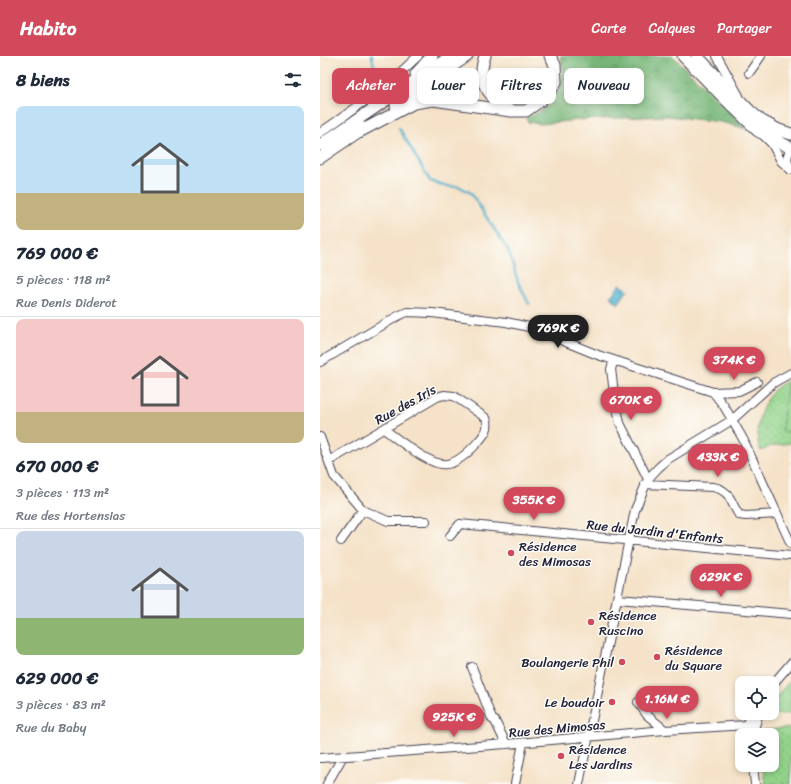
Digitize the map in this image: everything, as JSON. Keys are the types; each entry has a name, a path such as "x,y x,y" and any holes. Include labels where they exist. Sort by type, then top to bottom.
{"main road":[{"path":"362,116 417,74 432,56"},
{"path":"320,145 451,56"},
{"path":"320,158 467,56"},
{"path":"485,56 482,65 483,82 490,95 511,111"},
{"path":"359,132 414,103 433,100 511,111 526,110 539,102 549,93 556,82 555,65 550,56"},
{"path":"683,56 760,132 791,149"},
{"path":"697,56 747,108 762,121 779,130 791,134"},
{"path":"760,132 777,136 791,142"}],"street":[{"path":"320,133 386,86 418,56"},
{"path":"717,56 747,108"},
{"path":"749,73 761,56"},
{"path":"760,132 772,144 781,161 791,170"},
{"path":"791,149 788,154 787,161 791,170"},
{"path":"320,362 407,312 432,313 506,322 529,327 614,360 713,392 739,390 757,382"},
{"path":"614,360 610,369 620,422 647,481"},
{"path":"579,784 635,510 647,481 668,459 732,420 773,383 791,373"},
{"path":"713,392 732,420 791,544"},
{"name":"Rue des Iris","path":"329,461 436,397 444,395 454,396 486,418 488,423 487,432 472,448 453,462 443,464 436,463 411,449 384,429"},
{"path":"320,437 334,476 363,510 388,521 426,521"},
{"path":"647,481 721,489 726,492 738,515 746,516 777,514"},
{"path":"341,541 363,510"},
{"name":"Rue du Jardin d'Enfants","path":"450,536 460,524 791,556"},
{"path":"618,599 791,614"},
{"path":"779,677 791,663"},
{"path":"472,667 492,719 495,721 506,744"},
{"path":"638,702 647,715 665,730"},
{"path":"748,728 747,725 749,720"},
{"name":"Rue des Mimosas","path":"320,758 524,743 665,730 747,725"},
{"path":"515,784 524,743"},
{"path":"327,784 343,756"},
{"path":"754,772 755,784"}],"green space":[{"path":"560,56 673,56 747,129 721,122 667,116 577,120 541,124 528,122 526,117 536,114 549,104 556,104 556,96 562,79 562,64"},
{"path":"791,378 791,443 771,446 761,451 757,435 759,418 762,410 775,389"},
{"path":"787,384 791,385 791,432 782,431"},
{"path":"791,680 791,713 779,714 779,694"},
{"path":"791,728 791,784 765,784 763,772 779,772 779,729"}],"water":[{"path":"620,284 628,290 618,304 610,297"}],"waterway":[{"path":"372,56 374,68"},
{"path":"399,128 430,181 447,186 460,187 471,193 509,252 518,282 529,304"}],"place":[{"name":"Résidence des Mimosas","path":"511,553"},
{"name":"Résidence Ruscino","path":"591,622"},
{"name":"Résidence du Square","path":"657,657"},
{"name":"Boulangerie Phil","path":"622,662"},
{"name":"Le boudoir","path":"612,702"},
{"name":"Résidence Les Jardins","path":"561,756"}]}
